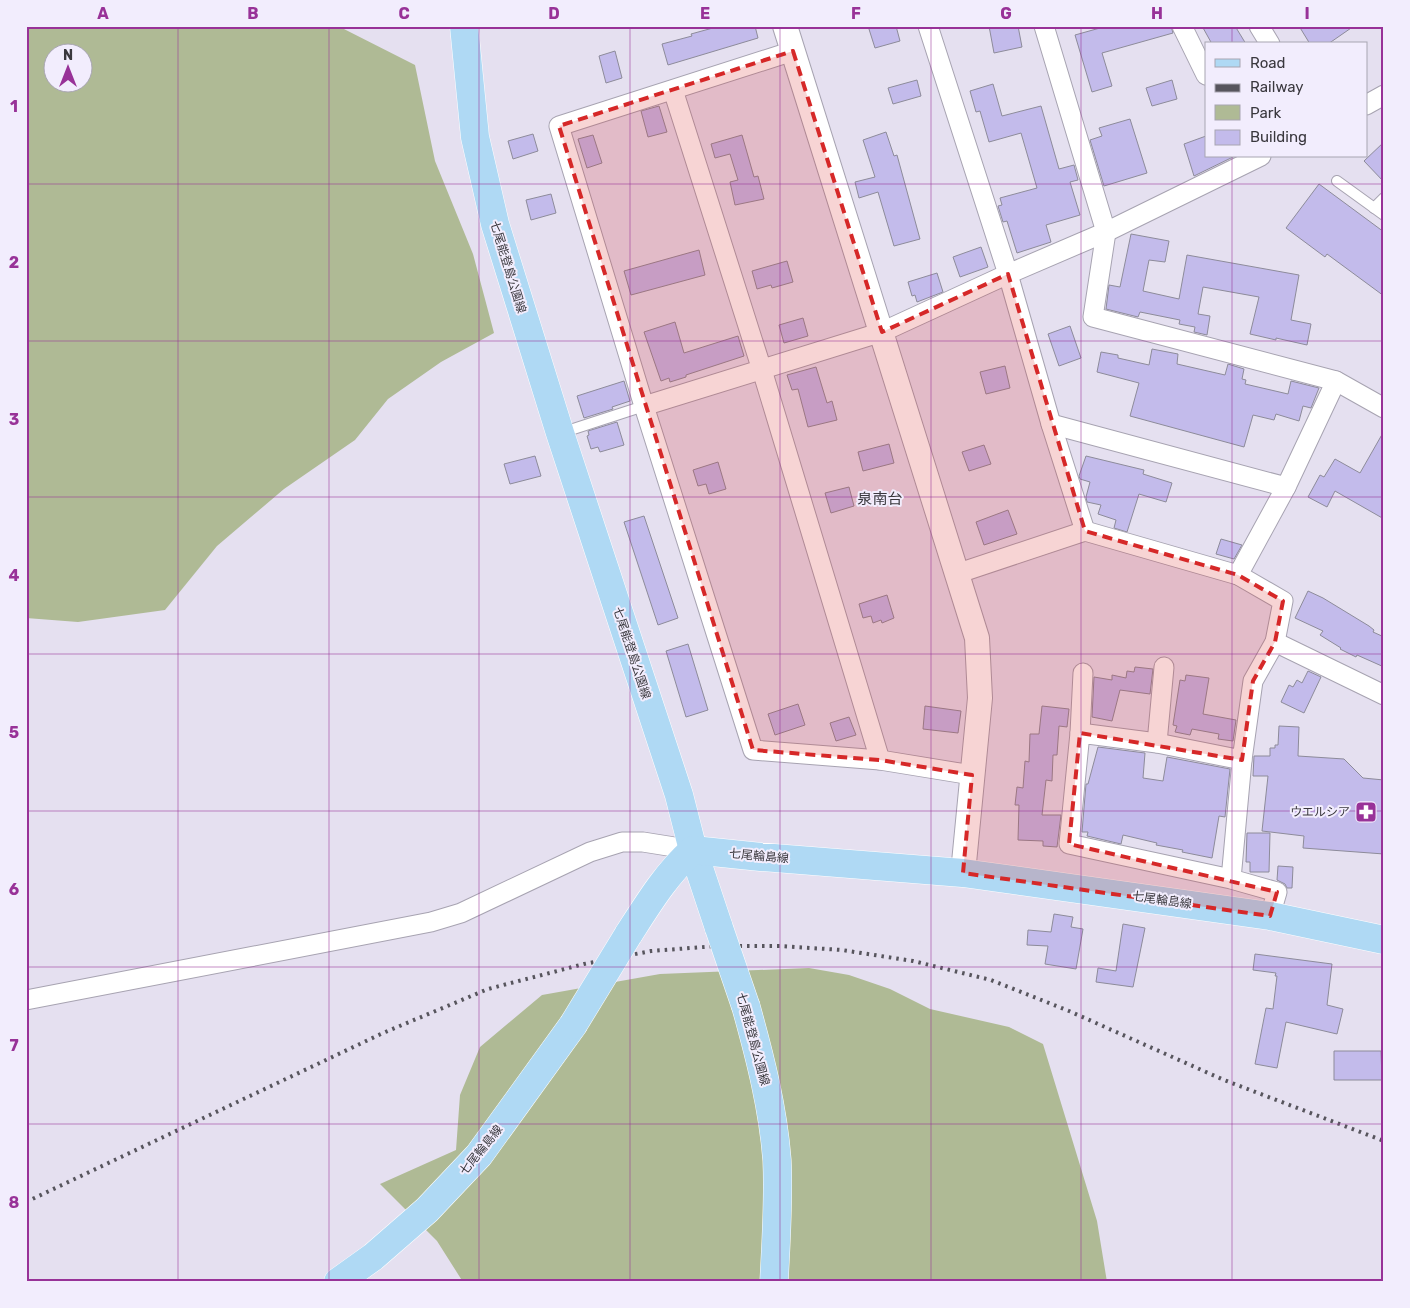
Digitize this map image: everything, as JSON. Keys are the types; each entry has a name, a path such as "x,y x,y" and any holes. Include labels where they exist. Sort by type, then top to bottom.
{"main road":[{"name":"七尾能登島公園線","path":"464,26 475,137 495,224 560,433 679,795 694,850 746,1007 764,1077 775,1144 778,1186 774,1282"},
{"name":"七尾輪島線","path":"338,1282 373,1257 427,1210 479,1155 573,1025 663,882 680,862 694,850 963,873 1270,916 1384,940"}],"street":[{"path":"785,26 976,638 980,698 963,873"},
{"path":"928,26 1008,274 1051,424 1085,531"},
{"path":"1044,26 1106,232 1093,318 1336,381 1384,408"},
{"path":"1182,26 1205,73"},
{"path":"1259,26 1269,42"},
{"path":"793,51 559,126 644,406 753,750 880,760 972,775"},
{"path":"673,90 762,370 880,760"},
{"path":"1368,104 1384,95"},
{"path":"644,406 882,332 1008,274 1106,232 1253,158"},
{"path":"1238,575 1286,487 1336,381"},
{"path":"1051,424 1286,487"},
{"path":"956,574 1085,531 1238,575 1282,601 1275,642 1253,681 1242,760 1231,880"},
{"path":"1275,642 1384,695"},
{"path":"1157,743 1164,667"},
{"path":"1083,673 1080,733 1069,844 1277,892 1270,916"},
{"path":"1080,733 1157,743 1242,760"},
{"path":"26,1000 431,922 460,913 590,852 622,842 643,842 694,850"}],"lane":[{"path":"1337,181 1384,215"},
{"path":"1374,208 1384,198"},
{"path":"560,433 644,406"}],"highlighted area":[{"path":"793,51 882,332 1008,274 1085,531 1238,575 1283,601 1275,642 1253,681 1242,760 1080,733 1069,844 1277,892 1270,916 963,873 972,775 880,760 753,750 559,126"}],"green space":[{"path":"26,26 338,26 415,65 435,161 473,254 494,333 441,362 388,399 355,440 284,489 217,546 165,610 78,622 26,618"},
{"path":"809,968 849,975 890,989 930,1009 1009,1027 1043,1044 1097,1221 1107,1282 463,1282 437,1241 380,1184 456,1150 460,1095 480,1047 542,995 660,974"}],"building":[{"path":"720,26 755,26 758,38 668,65 662,44"},
{"path":"868,26 896,26 900,41 875,48"},
{"path":"989,26 1018,26 1022,47 994,53"},
{"path":"1107,26 1171,26 1173,33 1102,53 1112,86 1092,92 1075,35"},
{"path":"1202,26 1235,26 1245,42 1211,42"},
{"path":"1299,26 1354,26 1331,42 1309,42"},
{"path":"615,51 622,78 606,83 599,56"},
{"path":"917,80 921,96 893,104 888,88"},
{"path":"1172,80 1177,99 1152,106 1146,88"},
{"path":"993,84 1002,116 1041,106 1059,169 1074,165 1078,180 1070,182 1080,215 1046,225 1051,242 1017,253 1007,221 1003,222 998,206 1002,205 1000,198 1037,188 1021,133 989,142 980,111 976,112 970,91"},
{"path":"659,106 667,132 648,137 641,111"},
{"path":"1130,119 1147,173 1104,186 1090,140 1102,136 1099,128"},
{"path":"886,132 894,156 897,155 920,239 894,246 878,192 859,198 855,182 875,177 863,140"},
{"path":"533,134 538,151 513,159 508,141"},
{"path":"593,135 602,163 587,168 578,139"},
{"path":"742,135 754,177 758,176 764,199 735,205 730,182 738,180 730,154 715,158 711,144"},
{"path":"1205,136 1205,158 1231,158 1194,176 1184,144"},
{"path":"1384,142 1384,182 1364,161"},
{"path":"1319,184 1384,232 1384,296 1327,254 1325,257 1286,228"},
{"path":"551,194 556,213 531,220 526,200"},
{"path":"1131,234 1169,241 1165,262 1149,260 1143,291 1179,299 1187,255 1299,275 1291,320 1311,324 1307,345 1250,334 1259,297 1203,287 1198,314 1210,316 1207,335 1194,332 1195,327 1179,324 1180,320 1140,312 1138,317 1106,309 1109,285 1120,287"},
{"path":"981,247 988,267 960,277 953,257"},
{"path":"699,250 705,275 631,295 624,271"},
{"path":"787,261 793,282 772,288 771,285 757,289 752,271"},
{"path":"937,273 943,292 917,302 915,295 912,296 908,282"},
{"path":"803,318 808,336 784,343 779,325"},
{"path":"675,322 684,353 738,336 744,356 670,382 669,378 661,381 644,332"},
{"path":"1070,326 1081,358 1059,366 1048,334"},
{"path":"1152,349 1178,354 1177,364 1225,375 1228,364 1244,369 1242,379 1246,380 1245,384 1288,394 1291,381 1319,388 1311,408 1303,406 1299,421 1276,414 1274,420 1253,415 1244,447 1130,416 1139,383 1097,372 1101,352 1118,355 1118,358 1149,365"},
{"path":"1005,366 1010,388 986,394 980,372"},
{"path":"816,367 827,403 832,401 837,420 808,427 798,389 792,390 787,375"},
{"path":"624,381 630,401 612,407 613,409 584,418 577,396"},
{"path":"617,422 624,445 600,452 598,447 591,449 587,436 589,435 588,431"},
{"path":"1384,431 1384,519 1335,491 1327,507 1308,497 1320,475 1324,477 1335,459 1360,473"},
{"path":"889,444 894,463 863,471 858,452"},
{"path":"984,445 991,464 969,471 962,452"},
{"path":"535,456 541,476 510,484 504,464"},
{"path":"1086,456 1144,470 1143,474 1172,483 1166,502 1139,494 1127,532 1114,528 1116,520 1098,514 1101,505 1087,502 1086,497 1090,482 1080,479 1079,476"},
{"path":"718,462 726,489 709,494 706,484 698,486 693,470"},
{"path":"849,487 854,506 831,513 825,493"},
{"path":"1008,510 1017,534 984,545 976,522"},
{"path":"644,516 678,618 658,625 624,522"},
{"path":"1221,539 1242,545 1234,559 1216,554"},
{"path":"1308,591 1323,598 1369,626 1374,630 1373,632 1384,637 1384,667 1340,649 1320,635 1323,631 1295,618"},
{"path":"887,595 894,618 882,623 881,620 873,623 871,616 863,618 859,604"},
{"path":"688,644 708,710 686,717 666,651"},
{"path":"1135,667 1153,669 1150,694 1120,690 1112,721 1092,717 1094,677 1112,680 1112,675 1126,678 1127,671 1134,672"},
{"path":"1308,671 1321,677 1304,713 1281,702 1289,685 1293,687 1297,680 1302,683"},
{"path":"1186,675 1209,678 1203,714 1236,720 1233,741 1218,739 1219,734 1192,729 1190,735 1175,732 1177,726 1173,725 1180,680 1185,681"},
{"path":"798,704 805,725 775,735 768,714"},
{"path":"925,706 961,711 958,733 923,729"},
{"path":"1042,706 1069,709 1067,727 1059,726 1057,755 1053,755 1052,781 1046,780 1042,815 1061,815 1057,847 1043,846 1043,841 1018,840 1019,805 1015,805 1017,787 1023,788 1025,761 1029,762 1030,734 1039,734"},
{"path":"849,717 856,735 836,741 830,723"},
{"path":"1279,726 1299,727 1298,756 1344,759 1363,778 1384,780 1384,854 1303,848 1304,836 1262,831 1268,776 1253,776 1254,756 1270,756 1270,748 1275,748 1275,745 1278,745"},
{"path":"1098,747 1145,753 1143,778 1163,781 1167,757 1230,769 1225,817 1219,816 1212,858 1182,852 1183,850 1156,845 1157,843 1123,835 1121,844 1087,836 1088,832 1082,832 1086,784 1088,784"},
{"path":"1247,833 1270,833 1269,872 1250,872 1250,862 1246,862"},
{"path":"1278,866 1293,867 1292,888 1287,888 1285,884 1277,880"},
{"path":"1054,914 1073,917 1071,927 1083,929 1076,969 1045,964 1048,946 1027,945 1028,930 1051,932"},
{"path":"1123,924 1145,928 1133,987 1096,982 1098,968 1116,971"},
{"path":"1255,954 1332,964 1327,1005 1343,1009 1337,1034 1286,1022 1277,1068 1255,1064 1266,1008 1273,1009 1277,976 1275,976 1276,973 1253,970"},
{"path":"1334,1051 1381,1051 1382,1080 1334,1080"}],"railway":[{"path":"26,1202 383,1033 488,989 584,964 651,951 717,946 780,946 842,950 913,961 991,980 1069,1011 1224,1080 1384,1141"}],"place":[{"name":"ウエルシア","path":"1366,812"}],"district":[{"name":"泉南台","path":"880,499"}]}
